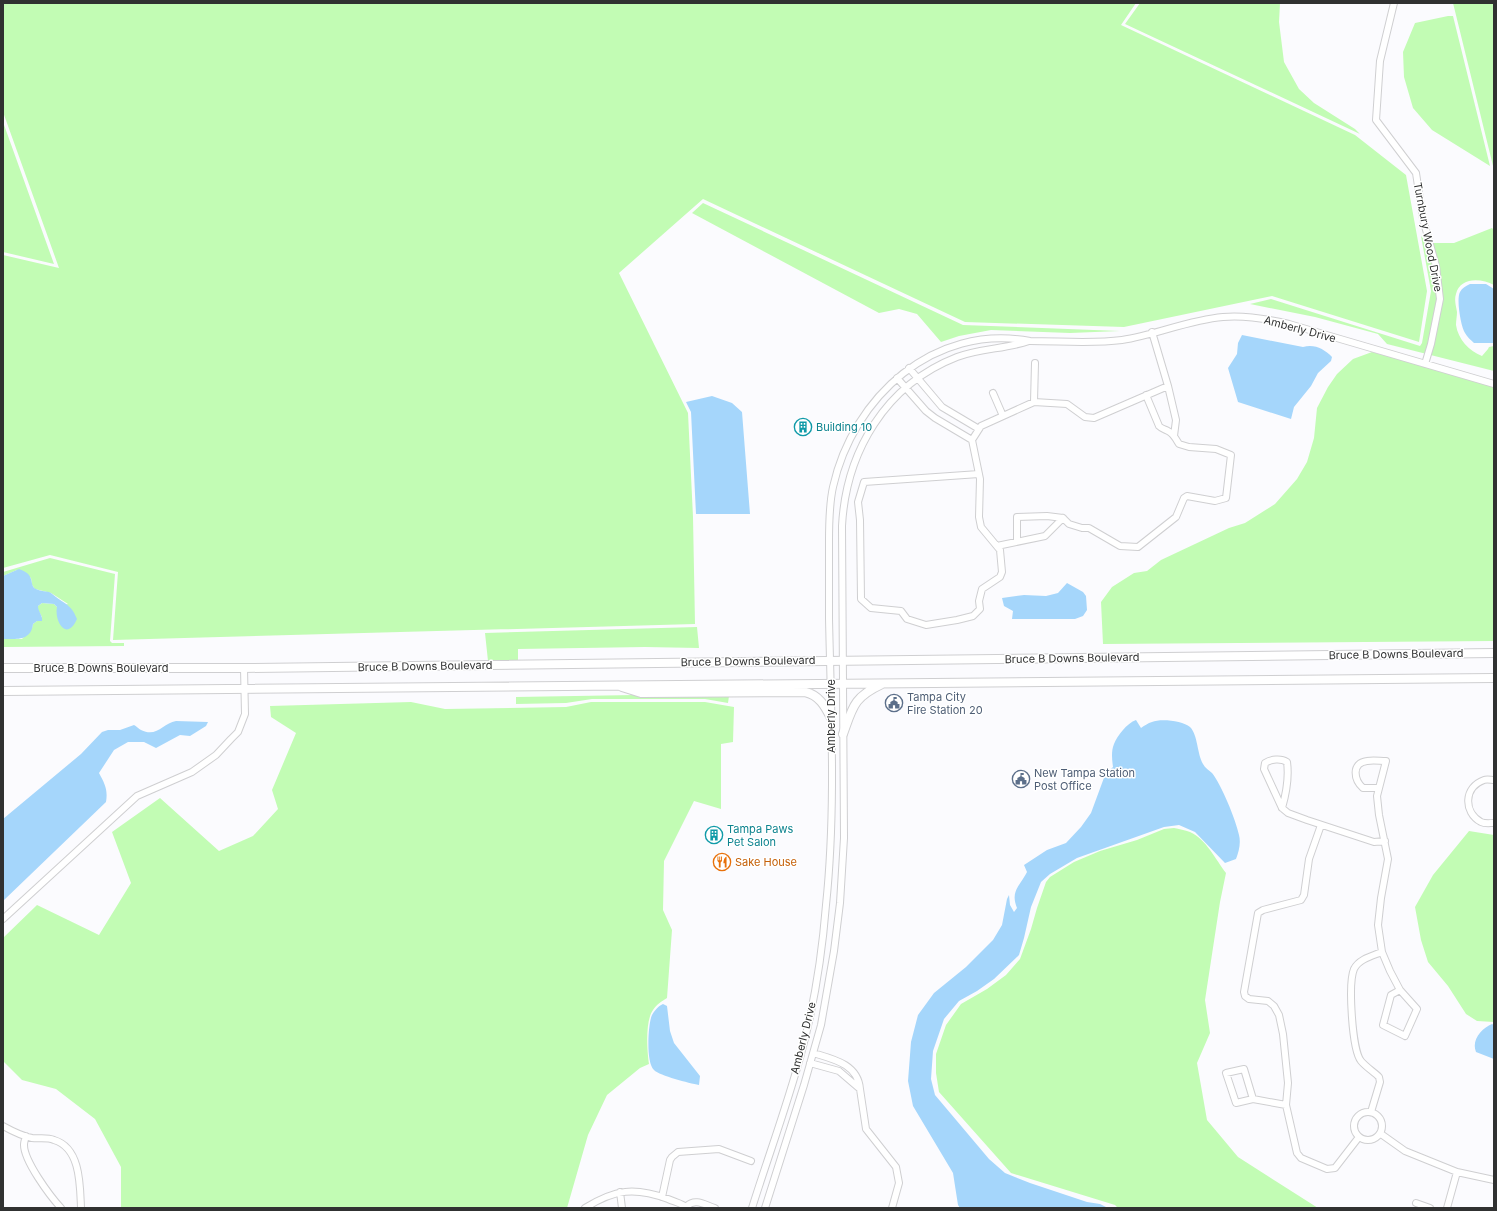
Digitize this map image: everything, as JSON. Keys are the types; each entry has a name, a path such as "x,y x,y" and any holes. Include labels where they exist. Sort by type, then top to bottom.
{"main road":[{"name":"Bruce B Downs Boulevard","path":"3,668 244,668 1494,653"},
{"name":"Bruce B Downs Boulevard","path":"3,691 885,682 1494,678"},
{"path":"843,734 851,712 859,698 865,692 885,682"},
{"path":"615,685 641,693 805,692 814,695 819,699 831,718"}],"street":[{"name":"Turnbury Wood Drive","path":"1394,3 1380,60 1376,120 1416,173 1423,220 1436,266 1440,299 1431,344 1425,364"},
{"name":"Amberly Drive","path":"752,1208 801,1053 821,952 827,904 831,838 829,521 833,484 845,448 860,420 879,395 909,368 936,353 964,343 994,338 1030,341 1123,340 1199,321 1223,317 1256,317 1290,324 1494,384"},
{"path":"1152,332 1168,386 1176,420 1174,436"},
{"name":"Amberly Drive","path":"765,1208 804,1085 821,1025 834,951 840,903 844,838 842,526 846,492 855,459 863,442 879,417 897,397 918,379 935,368 959,357 986,349 1018,345 1030,341"},
{"path":"1034,402 1035,363"},
{"path":"909,368 936,402 952,414 979,429"},
{"path":"897,378 926,411 972,440"},
{"path":"979,474 864,482 858,502 860,520 861,599 871,608 900,612 907,619 926,624 974,616 980,609 979,601 982,589 1000,577 1002,572 1000,550 981,527 978,517 980,479 979,474 972,440 981,426 1034,402 1067,404 1085,417 1094,418 1168,386"},
{"path":"993,393 1003,416"},
{"path":"1017,541 1017,517 1047,516 1063,518 1069,524 1082,528 1089,528 1120,546 1138,547 1176,517 1184,498 1187,496 1216,501 1226,498 1231,455 1216,449 1189,447 1179,444 1174,436 1159,426 1146,395"},
{"path":"926,411 936,402"},
{"path":"997,546 1045,536 1063,518"},
{"path":"3,919 137,796 192,772 216,754 238,732 246,714 244,668"},
{"path":"1282,808 1285,798 1288,768 1287,762 1283,760 1270,760 1265,763 1264,769 1282,808 1288,813 1374,842 1385,841"},
{"path":"1379,788 1363,788 1357,782 1355,772 1358,764 1366,760 1386,761 1377,796 1379,815 1388,858 1378,925 1382,952 1390,971 1400,990 1417,1009 1405,1036 1383,1024 1391,995 1400,990"},
{"path":"1494,780 1485,780 1473,788 1467,799 1470,812 1482,823 1494,823"},
{"path":"1321,825 1309,859 1304,896 1301,900 1263,910 1258,913 1244,992 1245,996 1249,999 1268,1001 1274,1006 1280,1015 1288,1083 1286,1105 1297,1153 1301,1158 1327,1169 1335,1168 1359,1138"},
{"path":"1371,1112 1380,1082 1379,1078 1361,1061 1356,1051 1350,987 1354,970 1360,961 1382,952"},
{"path":"801,1053 842,1063 851,1069 858,1078 866,1129 896,1168 899,1183 892,1208"},
{"path":"810,1063 839,1071 860,1089"},
{"path":"839,1071 842,1063"},
{"path":"1253,1099 1244,1069 1226,1074 1236,1103 1253,1099 1286,1105"},
{"path":"1371,1112 1376,1114 1382,1121 1382,1130 1380,1134 1373,1140 1368,1141 1359,1138 1354,1129 1355,1120 1362,1113 1371,1112"},
{"path":"3,1126 26,1136 54,1140 63,1145 72,1156 79,1173 81,1208"},
{"path":"1380,1134 1405,1151 1458,1172 1494,1180"},
{"path":"26,1136 24,1146 28,1158 50,1196 61,1208"},
{"path":"662,1197 670,1160 674,1154 678,1152 719,1149 751,1161"},
{"path":"1447,1208 1458,1172"},
{"path":"585,1208 601,1198 620,1192 635,1191 662,1197 688,1207 691,1203 696,1202 715,1208"},
{"path":"620,1192 622,1208"},
{"path":"1416,1203 1430,1208"}],"green space":[{"path":"3,3 1136,3 1121,25 1355,135 1406,175 1427,291 1419,342 1272,296 1124,327 965,322 703,199 619,273 688,413 693,517 695,624 113,640 118,572 50,555 3,568 3,255 59,268 3,112"},
{"path":"1140,3 1280,3 1279,22 1284,62 1299,89 1314,103 1355,129 1360,134 1125,24"},
{"path":"1453,3 1494,3 1494,170"},
{"path":"1453,16 1490,166 1432,130 1413,108 1404,77 1403,52 1415,23"},
{"path":"3,122 54,264 3,252"},
{"path":"703,203 963,325 1120,331 1070,333 991,330 959,336 941,342 917,314 899,309 879,313 692,213"},
{"path":"1492,228 1494,230 1494,285 1477,280 1466,282 1458,288 1455,301 1457,312 1456,325 1459,335 1469,348 1482,356 1489,347 1494,346 1494,371 1387,344 1378,334 1315,317 1250,304 1271,299 1420,346 1422,343 1431,291 1421,236 1427,243 1454,243"},
{"path":"1372,352 1494,382 1494,641 1103,644 1101,602 1112,587 1134,573 1147,571 1161,560 1229,528 1245,523 1275,504 1297,479 1307,462 1314,438 1317,408 1328,387 1337,374 1353,359"},
{"path":"50,558 115,574 110,641 112,643 124,643 124,646 3,647 3,639 22,639 32,628 33,624 42,617 38,610 38,606 42,603 54,604 57,607 68,604 51,593 35,589 32,585 31,578 17,570 3,576 3,572"},
{"path":"697,627 699,648 645,647 518,649 518,660 488,661 485,633"},
{"path":"635,695 729,696 728,703 705,699 592,699 566,703 516,704 516,697"},
{"path":"411,702 445,709 566,707 591,702 705,702 734,707 733,742 721,744 721,809 694,801 664,861 663,910 672,930 667,998 654,1008 650,1015 647,1044 649,1064 640,1068 607,1095 588,1135 567,1208 121,1208 121,1167 95,1119 56,1089 22,1080 3,1061 3,938 37,905 99,935 131,883 112,832 160,798 219,851 253,836 278,809 272,790 296,733 271,717 270,706"},
{"path":"1174,828 1196,835 1210,850 1226,873 1205,1000 1210,1033 1197,1063 1207,1120 1238,1157 1318,1208 1118,1208 1115,1205 1011,1173 939,1092 936,1073 936,1054 946,1025 961,1004 987,989 1006,975 1020,959 1046,882 1050,877 1074,862 1100,851 1137,840 1164,829"},
{"path":"1469,831 1494,835 1494,1022 1477,1021 1466,1014 1448,986 1428,962 1421,940 1415,907 1433,875"}],"water":[{"path":"1470,284 1486,284 1494,289 1494,343 1474,343 1463,330 1459,296 1462,289"},
{"path":"1242,335 1303,347 1311,346 1326,352 1332,357 1331,361 1318,373 1311,386 1294,407 1291,419 1238,402 1228,368 1237,354 1238,343"},
{"path":"712,396 732,403 742,412 750,514 696,514 691,412 686,402"},
{"path":"19,569 28,574 32,585 36,589 50,592 71,608 77,619 73,626 69,629 62,627 57,618 57,607 54,604 42,603 38,606 42,621 37,621 33,624 32,630 29,634 22,638 3,639 3,576"},
{"path":"1067,583 1083,592 1086,596 1087,610 1083,616 1075,619 1012,619 1013,611 1004,606 1002,598 1024,595 1046,596 1058,593"},
{"path":"1136,720 1141,728 1152,722 1166,720 1182,723 1193,730 1201,760 1220,785 1235,821 1240,841 1236,859 1225,863 1195,832 1179,825 1164,827 1077,858 1050,874 1041,882 1031,907 1019,955 994,979 959,1001 944,1019 933,1051 931,1079 935,1095 989,1159 1005,1173 1030,1183 1087,1202 1100,1204 1108,1208 960,1208 958,1205 953,1173 913,1106 908,1081 911,1042 918,1015 934,993 966,967 993,940 1002,925 1009,895 1010,905 1014,912 1017,908 1015,893 1027,872 1024,865 1047,850 1066,843 1081,827 1091,813 1105,775 1113,767 1112,753 1115,741 1126,727"},
{"path":"176,721 208,722 206,726 190,736 180,735 156,748 144,742 128,742 114,750 99,773 106,787 106,802 3,901 3,819 81,754 102,732 108,730 120,730 134,725 141,730 151,732"},
{"path":"663,1004 667,1006 670,1031 674,1043 700,1076 699,1085 662,1075 651,1066 648,1045 650,1023 654,1012"},
{"path":"1492,1024 1494,1025 1494,1059 1476,1052 1475,1048 1478,1035 1481,1031"}],"place":[{"name":"Building 10","path":"803,427"},
{"name":"Tampa City Fire Station 20","path":"894,703"},
{"name":"New Tampa Station Post Office","path":"1021,779"},
{"name":"Tampa Paws Pet Salon","path":"714,835"},
{"name":"Sake House","path":"722,862"}]}
